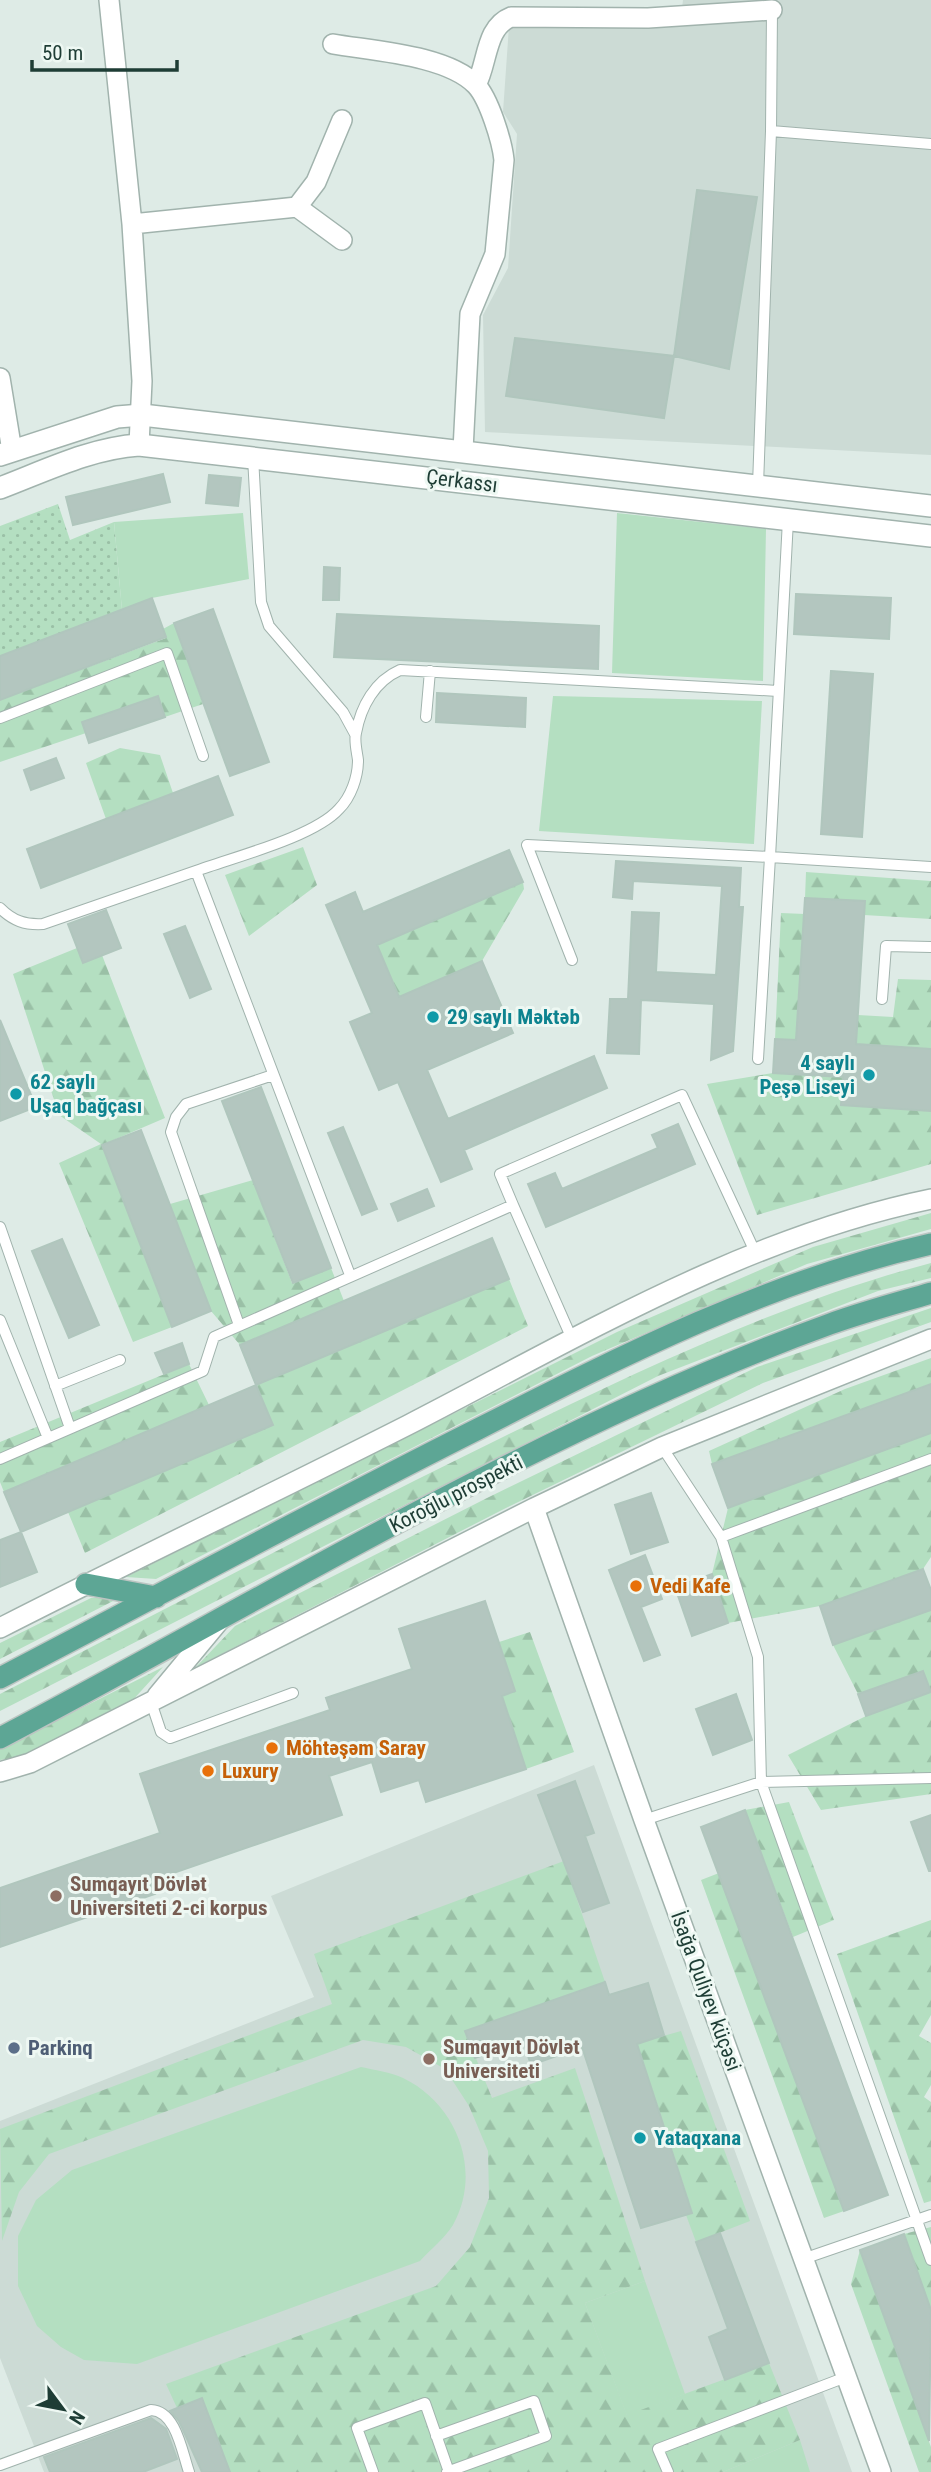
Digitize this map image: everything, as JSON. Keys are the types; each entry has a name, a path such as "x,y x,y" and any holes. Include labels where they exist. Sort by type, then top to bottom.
{"main road":[{"path":"0,1678 617,1358 752,1300 893,1252 931,1244"},
{"name":"Koroğlu prospekti","path":"0,1738 223,1617 565,1438 753,1354 832,1323 931,1293"},
{"path":"86,1584 156,1597"}],"street":[{"path":"109,0 132,224 142,415 139,445"},
{"path":"476,85 483,73 491,37 499,22 511,17 648,18 772,10"},
{"path":"333,44 445,66 476,85 502,145 504,160 495,254 470,314 463,450"},
{"path":"296,207 316,183 342,120"},
{"path":"132,224 296,207 342,240"},
{"path":"0,378 6,453"},
{"name":"Çerkassı","path":"6,453 117,417 142,415 931,506"},
{"name":"Çerkassı","path":"0,488 89,454 139,445 931,536"},
{"path":"0,1628 572,1339 756,1254 885,1208 931,1199"},
{"path":"0,1772 30,1763 534,1508 662,1447 931,1339"},
{"name":"İsağa Quliyev küçəsi","path":"534,1508 644,1820 881,2472"},
{"path":"151,1702 223,1617"}],"lane":[{"path":"758,486 771,131 772,10"},
{"path":"771,131 931,144"},
{"path":"0,908 8,916 27,925 43,924 320,826 340,808 353,787 358,764 355,734 343,712 269,626 261,601 253,456"},
{"path":"758,1059 788,520"},
{"path":"0,718 167,653 203,756"},
{"path":"355,734 371,694 383,678 400,670 778,691"},
{"path":"426,718 429,671"},
{"path":"572,960 527,845 931,867"},
{"path":"196,871 350,1275"},
{"path":"882,999 886,946 931,947"},
{"path":"239,1325 171,1132 176,1117 186,1104 274,1075"},
{"path":"572,1339 500,1174 682,1095 756,1254"},
{"path":"0,1459 203,1371 214,1337 513,1205"},
{"path":"0,1227 70,1429"},
{"path":"0,1320 48,1438"},
{"path":"55,1386 120,1360"},
{"path":"662,1447 721,1537 758,1657 761,1782 931,2260"},
{"path":"721,1537 931,1459"},
{"path":"151,1702 161,1732 170,1738 293,1693"},
{"path":"644,1820 761,1782 931,1777"},
{"path":"803,2259 931,2216"},
{"path":"668,2472 657,2449 846,2377"},
{"path":"373,2472 357,2428 425,2403 436,2437 448,2472 546,2436 534,2402 436,2437"},
{"path":"0,2465 151,2410 158,2410 170,2420 189,2472"}],"shaded area":[{"path":"683,0 931,0 931,455 485,432 483,315 508,268 517,134 503,112 509,26 680,26"},
{"name":"Sumqayıt Dövlət Universiteti","path":"594,1765 852,2472 44,2472 0,2358 0,2121 314,1997 271,1896"}],"green space":[{"path":"58,504 70,540 114,522 122,610 0,656 0,526"},
{"path":"243,513 249,579 152,598 122,610 114,522"},
{"path":"617,513 766,529 763,681 612,673"},
{"path":"174,623 203,704 165,717 157,696 82,722 86,733 0,762 0,700 166,638 163,629"},
{"path":"553,696 762,701 754,844 539,831"},
{"path":"120,748 160,755 173,793 106,819 86,763"},
{"path":"303,847 317,885 249,936 225,875"},
{"path":"806,872 931,881 931,919 864,915 865,901 805,898"},
{"path":"523,882 524,889 482,961 399,997 377,945"},
{"path":"781,913 805,914 857,1030 858,1015 893,1017 898,979 931,980 931,1049 775,1039"},
{"path":"77,948 83,963 102,955 165,1118 102,1145 172,1327 133,1342 59,1163 101,1144 59,1115 13,974"},
{"path":"773,1073 843,1077 931,1111 931,1164 757,1215 707,1084"},
{"path":"253,1180 292,1283 331,1268 344,1301 240,1345 211,1311 170,1204"},
{"path":"931,1213 931,1229 807,1264 592,1356 156,1579 126,1577 617,1332 813,1247"},
{"path":"931,1263 931,1278 878,1291 658,1376 0,1711 0,1694 378,1499 557,1411 661,1362 767,1317 821,1297"},
{"path":"509,1279 528,1326 85,1553 68,1512 273,1424 256,1385"},
{"path":"931,1308 931,1322 763,1383 502,1510 196,1667 235,1626 487,1498 757,1367"},
{"path":"931,1358 931,1384 712,1464 709,1451 845,1389"},
{"path":"189,1364 209,1405 4,1492 0,1482 0,1442"},
{"path":"931,1433 931,1557 923,1569 820,1606 728,1623 712,1574 728,1508"},
{"path":"91,1598 119,1598 0,1659 0,1643"},
{"path":"931,1610 931,1692 923,1671 858,1694 833,1645"},
{"path":"530,1632 574,1752 526,1769 502,1696 515,1691 499,1642"},
{"path":"163,1667 131,1702 27,1756 0,1760 0,1749"},
{"path":"931,1692 931,1794 821,1810 788,1755 866,1716"},
{"path":"789,1802 834,1920 793,1937 745,1810"},
{"path":"564,1861 605,1982 465,2031 492,2098 575,2068 645,2281 585,2303 627,2415 769,2363 800,2440 723,2472 230,2472 202,2398 177,2408 166,2384 436,2286 470,2247 489,2198 488,2151 469,2106 445,2069 406,2047 363,2040 49,2154 19,2192 2,2241 0,2129 332,2004 314,1954"},
{"path":"719,1873 844,2211 824,2218 701,1880"},
{"path":"931,1920 931,2015 919,2036 931,2043 931,2085 924,2097 931,2102 931,2201 924,2203 837,1954"},
{"path":"681,2031 750,2221 696,2242 686,2215 692,2211 639,2049 631,2051 631,2045"},
{"path":"361,2067 398,2076 422,2090 438,2104 460,2141 465,2162 462,2204 450,2230 420,2261 137,2364 84,2360 61,2347 37,2326 18,2286 18,2236 36,2200 72,2170"},
{"path":"931,2227 931,2310 904,2234"},
{"path":"860,2250 931,2447 931,2472 919,2472 851,2284"},
{"path":"645,2281 685,2394 627,2416 585,2303"},
{"path":"800,2440 810,2472 723,2472"}],"building":[{"path":"697,190 757,197 729,369 674,356"},
{"path":"515,338 674,356 664,418 506,396"},
{"path":"163,474 170,502 73,525 66,497"},
{"path":"209,475 241,478 238,506 206,503"},
{"path":"324,567 340,568 339,600 323,600"},
{"path":"796,594 891,598 889,639 794,634"},
{"path":"152,598 166,637 0,700 0,656"},
{"path":"213,609 269,762 230,776 174,623"},
{"path":"337,614 599,626 598,669 334,657"},
{"path":"831,671 873,674 862,837 821,834"},
{"path":"437,693 526,698 525,727 436,722"},
{"path":"158,696 165,717 89,743 82,722"},
{"path":"56,758 64,778 31,790 24,770"},
{"path":"218,776 233,815 41,888 27,849"},
{"name":"29 saylı Məktəb","path":"509,850 523,882 377,945 399,997 482,961 513,1033 427,1070 448,1119 594,1056 607,1088 464,1150 472,1169 441,1182 398,1082 379,1090 350,1022 372,1013 326,905 355,892 363,912"},
{"path":"616,861 741,868 739,907 743,907 733,1051 711,1060 714,1004 641,1000 639,1054 607,1053 610,999 628,999 632,912 659,913 656,972 716,975 722,886 633,881 632,899 613,897"},
{"path":"805,898 865,901 856,1044 931,1049 931,1111 841,1105 843,1077 773,1073 775,1039 796,1040"},
{"path":"106,910 121,948 83,963 68,924"},
{"path":"185,926 211,989 190,998 164,934"},
{"name":"62 saylı Uşaq bağçası","path":"0,1020 36,1107 0,1121"},
{"path":"261,1087 331,1268 293,1283 222,1101"},
{"path":"678,1124 695,1164 546,1227 528,1184 555,1173 562,1189 658,1148 652,1135"},
{"path":"343,1127 377,1209 362,1215 328,1133"},
{"path":"141,1130 211,1311 172,1327 102,1145"},
{"path":"427,1189 434,1206 398,1221 391,1204"},
{"path":"492,1238 509,1279 256,1385 240,1345"},
{"path":"62,1239 99,1325 69,1338 32,1251"},
{"path":"182,1343 189,1364 164,1374 155,1353"},
{"path":"931,1384 931,1433 728,1508 712,1464"},
{"path":"256,1385 273,1425 21,1532 4,1492"},
{"path":"651,1493 668,1542 631,1554 615,1505"},
{"path":"21,1532 37,1572 0,1587 0,1540"},
{"path":"645,1555 662,1599 641,1607 660,1655 644,1661 609,1570"},
{"path":"923,1569 931,1590 931,1610 833,1645 820,1606"},
{"path":"712,1574 728,1623 692,1636 675,1587"},
{"path":"485,1601 515,1691 502,1696 526,1769 426,1802 419,1780 381,1792 372,1762 329,1776 342,1815 150,1881 155,1894 0,1947 0,1888 160,1833 140,1774 330,1710 326,1698 412,1669 399,1629"},
{"path":"923,1671 931,1692 866,1716 858,1694"},
{"path":"736,1694 752,1740 713,1755 696,1709"},
{"path":"575,1781 594,1833 585,1836 609,1903 583,1912 538,1795"},
{"path":"745,1810 888,2195 844,2211 701,1827"},
{"path":"931,1815 931,1871 929,1871 911,1822"},
{"path":"605,1982 609,1995 648,1983 664,2035 637,2044 692,2213 641,2228 582,2047 531,2065 523,2041 475,2058 465,2031"},
{"path":"720,2233 769,2363 725,2380 709,2337 728,2329 696,2242"},
{"path":"904,2234 931,2310 929,2441 860,2250"},
{"path":"202,2398 230,2472 202,2472 179,2421 170,2411"},
{"path":"151,2418 166,2429 177,2459 143,2472 50,2472 44,2457"}],"place":[{"name":"29 saylı Məktəb","path":"433,1017"},
{"name":"4 saylı Peşə Liseyi","path":"869,1075"},
{"name":"62 saylı Uşaq bağçası","path":"16,1094"},
{"name":"Vedi Kafe","path":"636,1586"},
{"name":"Möhtəşəm Saray","path":"272,1748"},
{"name":"Luxury","path":"208,1771"},
{"name":"Sumqayıt Dövlət Universiteti 2-ci korpus","path":"56,1896"},
{"name":"Parkinq","path":"14,2048"},
{"name":"Sumqayıt Dövlət Universiteti","path":"429,2059"},
{"name":"Yataqxana","path":"640,2138"}]}
